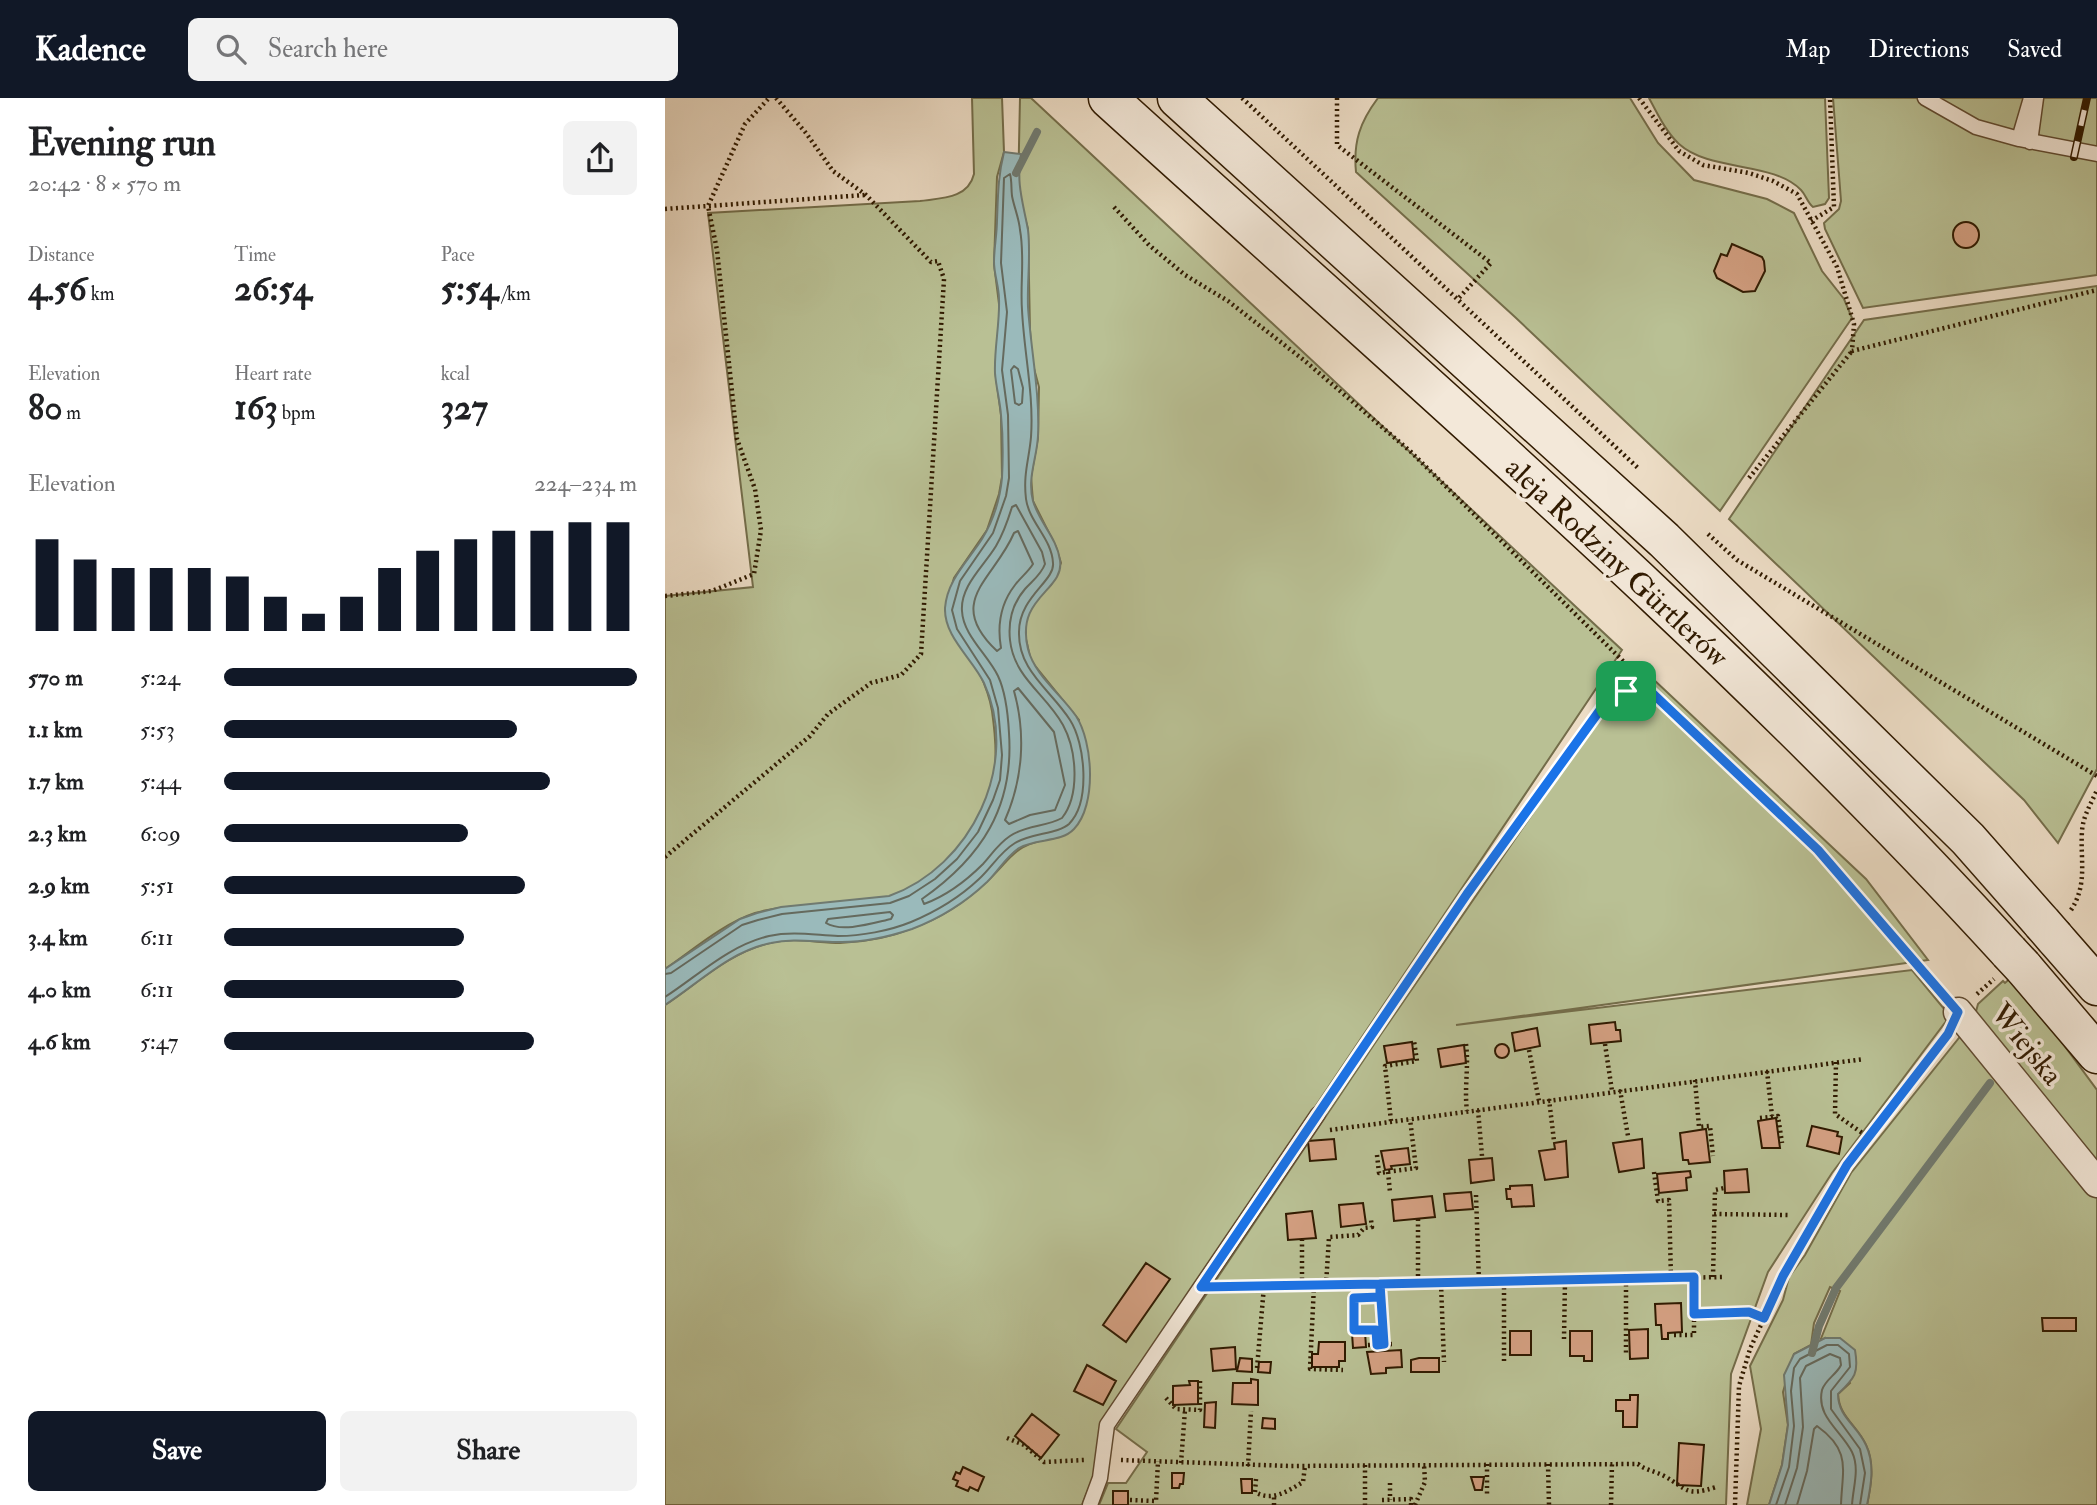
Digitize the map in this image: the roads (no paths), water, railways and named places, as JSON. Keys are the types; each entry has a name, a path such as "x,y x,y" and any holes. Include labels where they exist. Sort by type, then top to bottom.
{"main road":[{"name":"aleja Rodziny Gürtlerów","path":"1108,98 1630,572 1780,713 1937,873 2097,1054"},
{"name":"aleja Rodziny Gürtlerów","path":"1177,98 1664,540 1968,839 2097,986"}],"street":[{"name":"Wiejska","path":"1958,1012 2097,1183"}],"lane":[{"path":"1925,98 1942,102 1976,127 2097,154"},
{"path":"2025,140 2033,98"},
{"path":"1090,1505 1100,1478 1107,1425 1318,1114"}],"water":[{"path":"1004,152 1021,154 1020,184 1029,240 1028,307 1038,420 1031,493 1060,560 1060,571 1055,580 1028,617 1028,649 1036,668 1070,708 1082,727 1090,773 1086,805 1081,818 1069,833 1019,848 970,896 922,925 894,935 865,940 787,941 756,947 728,960 665,1005 665,969 740,919 781,907 889,896 918,882 944,862 965,837 981,809 992,778 996,746 994,714 984,683 949,628 945,608 954,580 989,525 1001,486 1002,430 995,373 999,299 994,262"},
{"path":"1825,1338 1840,1338 1855,1350 1854,1375 1838,1394 1844,1415 1869,1452 1871,1475 1867,1505 1769,1505 1782,1465 1788,1425 1784,1375 1794,1354"}],"waterway":[{"path":"1016,173 1037,132"},
{"path":"1812,1353 1819,1326 1836,1288 1990,1083"}],"railway":[{"path":"2074,157 2087,98"}]}
